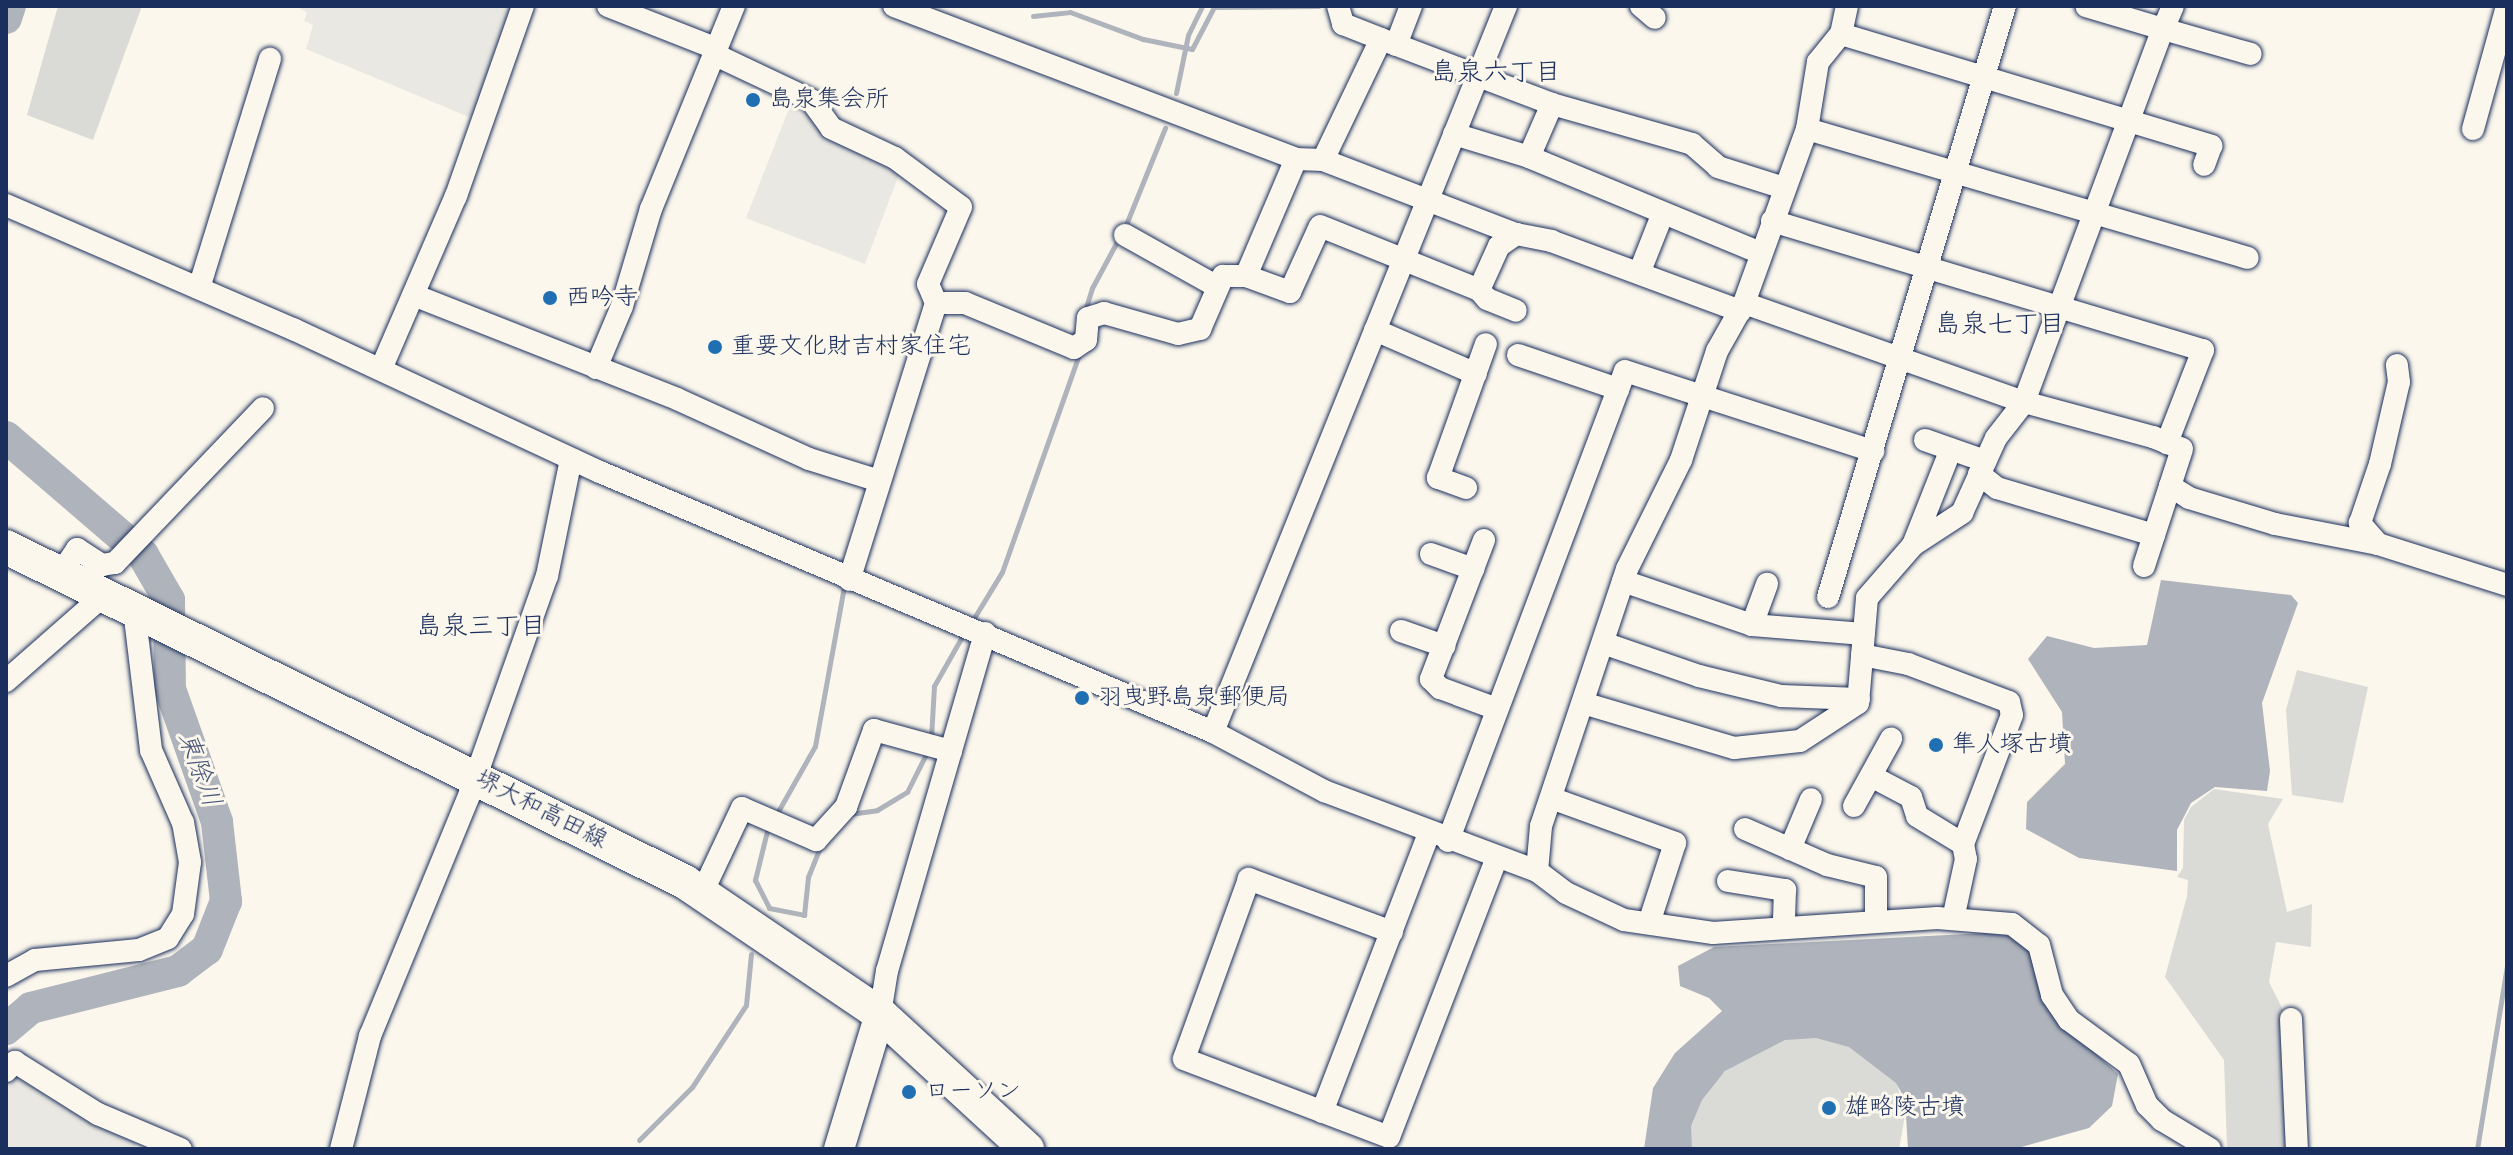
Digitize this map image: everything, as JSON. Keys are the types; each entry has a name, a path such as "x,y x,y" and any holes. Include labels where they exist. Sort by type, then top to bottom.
{"main road":[{"name":"堺大和高田線","path":"6,547 61,573 125,596 214,649 702,893 880,1014 1027,1149"},
{"path":"839,1149 880,1014"}],"street":[{"path":"381,369 416,296 523,6"},
{"path":"608,6 715,51 811,100 831,128 895,158 961,207 928,284 936,303 849,580"},
{"path":"596,368 622,306 651,209 734,6"},
{"path":"894,6 1296,159 1323,160 1516,234 1640,271 1898,356 2024,402 2182,449 2144,566"},
{"path":"1338,6 1343,24 1552,104 1692,144 1718,167 1784,188"},
{"path":"1323,160 1411,6"},
{"path":"1213,732 1506,6"},
{"path":"1537,871 1551,798 1623,581 1681,460 1717,351 1742,307 1807,129 1818,62 1841,34 1847,6"},
{"path":"1828,597 1981,75 2005,6"},
{"path":"2086,6 2251,54"},
{"path":"1583,703 1734,748 1800,741 1839,720 1859,699 1867,598 1913,545 1962,513 1982,468 2024,402 2127,121 2173,6"},
{"path":"2473,129 2507,6"},
{"path":"1841,34 2211,146 2204,165"},
{"path":"199,288 270,59"},
{"path":"1529,157 1552,104"},
{"path":"1807,129 2247,258"},
{"path":"1454,134 1529,157 1761,253"},
{"path":"1246,276 1296,159"},
{"path":"6,205 381,369 571,459 849,580 985,633 1213,732 1324,791 1439,837 1537,871 1566,893 1624,920 1713,933 1876,921 1953,919 2012,924 2027,932 2039,945 2052,995 2069,1020 2129,1064 2147,1105 2162,1120 2210,1149"},
{"path":"1640,271 1663,213"},
{"path":"1772,221 2203,350 2167,443"},
{"path":"936,303 965,303 1074,348 1086,340 1088,318 1104,313 1178,334 1200,329 1216,286 1223,276 1246,276 1290,292 1320,226 1479,290 1487,299 1516,311"},
{"path":"1479,290 1499,246 1516,234"},
{"path":"1125,235 1216,286"},
{"path":"416,296 596,368 809,459 879,481"},
{"path":"1375,330 1476,374"},
{"path":"1466,488 1438,478 1486,344"},
{"path":"1518,355 1618,389"},
{"path":"2378,544 2360,523 2380,464 2399,382 2397,365"},
{"path":"1322,1112 1392,932 1497,709 1625,371 1873,451"},
{"path":"6,681 125,596 160,518 263,408"},
{"path":"1925,440 1951,449 1982,468 1997,488 2154,535"},
{"path":"1913,545 1951,449"},
{"path":"341,1149 370,1036 475,777 547,576 571,459"},
{"path":"2170,486 2189,498 2275,524 2378,544 2507,585"},
{"path":"1484,540 1431,679 1440,688 1497,709"},
{"path":"1431,554 1473,569"},
{"path":"1623,581 1752,625 1863,644 2009,702 2012,715 1963,844 1966,859 1953,919"},
{"path":"1752,625 1767,584"},
{"path":"6,976 35,960 139,950 168,938 183,914 190,862 183,823 151,750 125,596"},
{"path":"1401,631 1444,646"},
{"path":"880,1014 985,633"},
{"path":"1603,643 1751,689 1859,699"},
{"path":"702,893 742,808 816,840 846,807 874,730 951,751"},
{"path":"1854,806 1891,739"},
{"path":"1871,776 1911,797 1917,816 1963,844"},
{"path":"1551,798 1675,843 1649,923"},
{"path":"1790,849 1811,799"},
{"path":"1745,829 1790,849 1876,877 1876,921"},
{"path":"1392,932 1249,879 1184,1059 1389,1137 1497,857"},
{"path":"1728,881 1785,890 1784,928"},
{"path":"2291,1019 2297,1149"},
{"path":"6,1071 15,1062 98,1114 181,1149"}],"shaded area":[{"path":"58,6 142,6 93,140 27,115"},
{"path":"295,6 512,6 474,114 469,117 306,49 313,25 304,21 307,12"},
{"path":"787,99 900,172 865,264 746,218 788,111 783,109"},
{"path":"2161,580 2291,595 2298,603 2262,703 2270,771 2267,791 2215,787 2191,803 2177,830 2177,871 2079,858 2026,829 2027,802 2065,764 2062,712 2028,659 2047,636 2094,648 2147,645"},
{"path":"2297,670 2368,687 2343,803 2292,795 2286,710"},
{"path":"2214,789 2283,799 2268,824 2287,912 2312,904 2311,947 2276,942 2269,982 2287,1018 2292,1149 2227,1148 2224,1060 2165,977 2187,896 2188,880 2177,877 2183,868 2184,820 2191,807"},
{"path":"1986,933 2012,936 2031,953 2049,1011 2118,1074 2112,1106 2089,1128 2014,1149 1908,1149 1905,1099 1896,1083 1849,1047 1816,1038 1785,1040 1725,1071 1702,1100 1691,1126 1692,1149 1644,1149 1653,1088 1675,1053 1722,1011 1709,998 1680,986 1678,966 1714,947"},
{"path":"1827,1028 1894,1072 1905,1115 1899,1149 1687,1149 1689,1107 1764,1033"},
{"path":"18,1076 139,1136 134,1149 6,1149 6,1090"}],"waterway":[{"name":"東除川","path":"6,18 10,6"},
{"path":"1176,93 1188,35 1202,6"},
{"path":"1033,16 1070,12 1143,39 1192,49 1214,7 1319,6"},
{"path":"1125,227 1165,128"},
{"path":"1084,314 1092,288 1120,236"},
{"path":"974,618 1002,572 1080,352"},
{"name":"東除川","path":"6,437 143,555 169,600 170,689 217,822 226,901 207,949 178,971 31,1008 6,1029"},
{"path":"776,815 815,746 844,586"},
{"path":"931,738 934,686 964,633"},
{"path":"850,814 877,810 907,792 927,752"},
{"path":"768,827 755,880 769,908 804,915 808,877 821,845"},
{"path":"639,1140 692,1087 746,1005 751,954"},
{"path":"2477,1149 2507,966"}],"place":[{"name":"島泉集会所","path":"753,100"},
{"name":"西吟寺","path":"550,298"},
{"name":"重要文化財吉村家住宅","path":"715,347"},
{"name":"羽曳野島泉郵便局","path":"1082,698"},
{"name":"隼人塚古墳","path":"1936,745"},
{"name":"ローソン","path":"909,1092"},
{"name":"雄略陵古墳","path":"1829,1108"}],"district":[{"name":"島泉六丁目","path":"1496,74"},
{"name":"島泉七丁目","path":"2000,326"},
{"name":"島泉三丁目","path":"481,628"}]}
